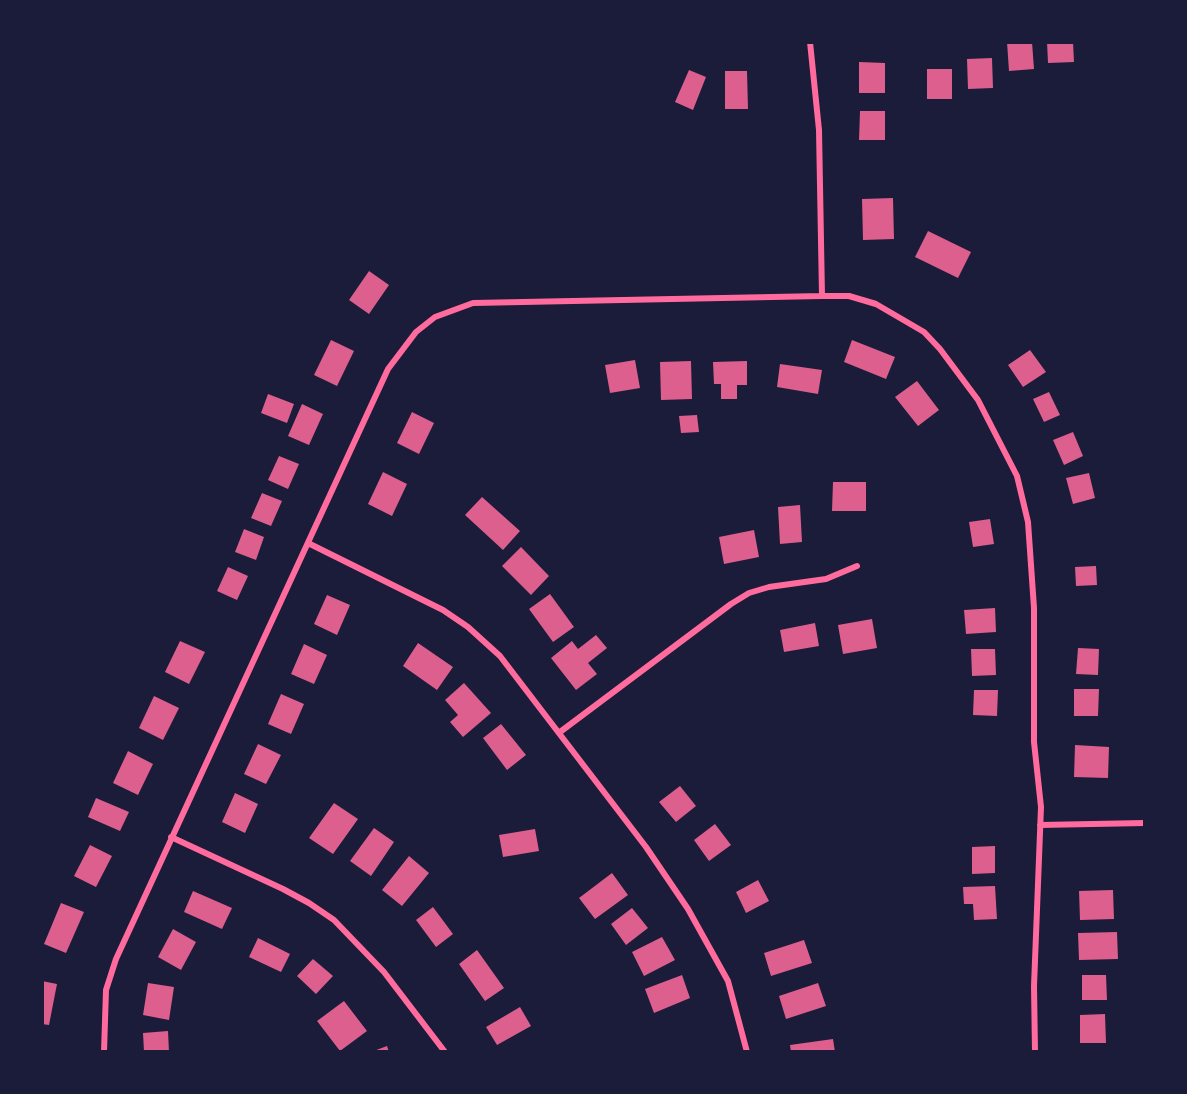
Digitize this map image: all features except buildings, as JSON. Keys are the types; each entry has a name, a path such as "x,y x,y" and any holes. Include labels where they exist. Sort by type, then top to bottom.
{"street":[{"path":"810,42 819,130 822,296"},
{"path":"104,1052 106,990 116,959 388,369 416,332 435,317 457,306 473,303 849,296 876,304 924,332 969,386 989,417 1013,467 1028,522 1034,608 1034,742 1040,825 1034,986 1035,1052"},
{"path":"308,543 443,610 468,627 500,656 560,732 688,909 728,981 747,1052"},
{"path":"560,732 731,604 770,587 826,579 857,566"},
{"path":"1040,825 1145,824"},
{"path":"171,837 283,889 334,920 384,972 445,1052"}]}
